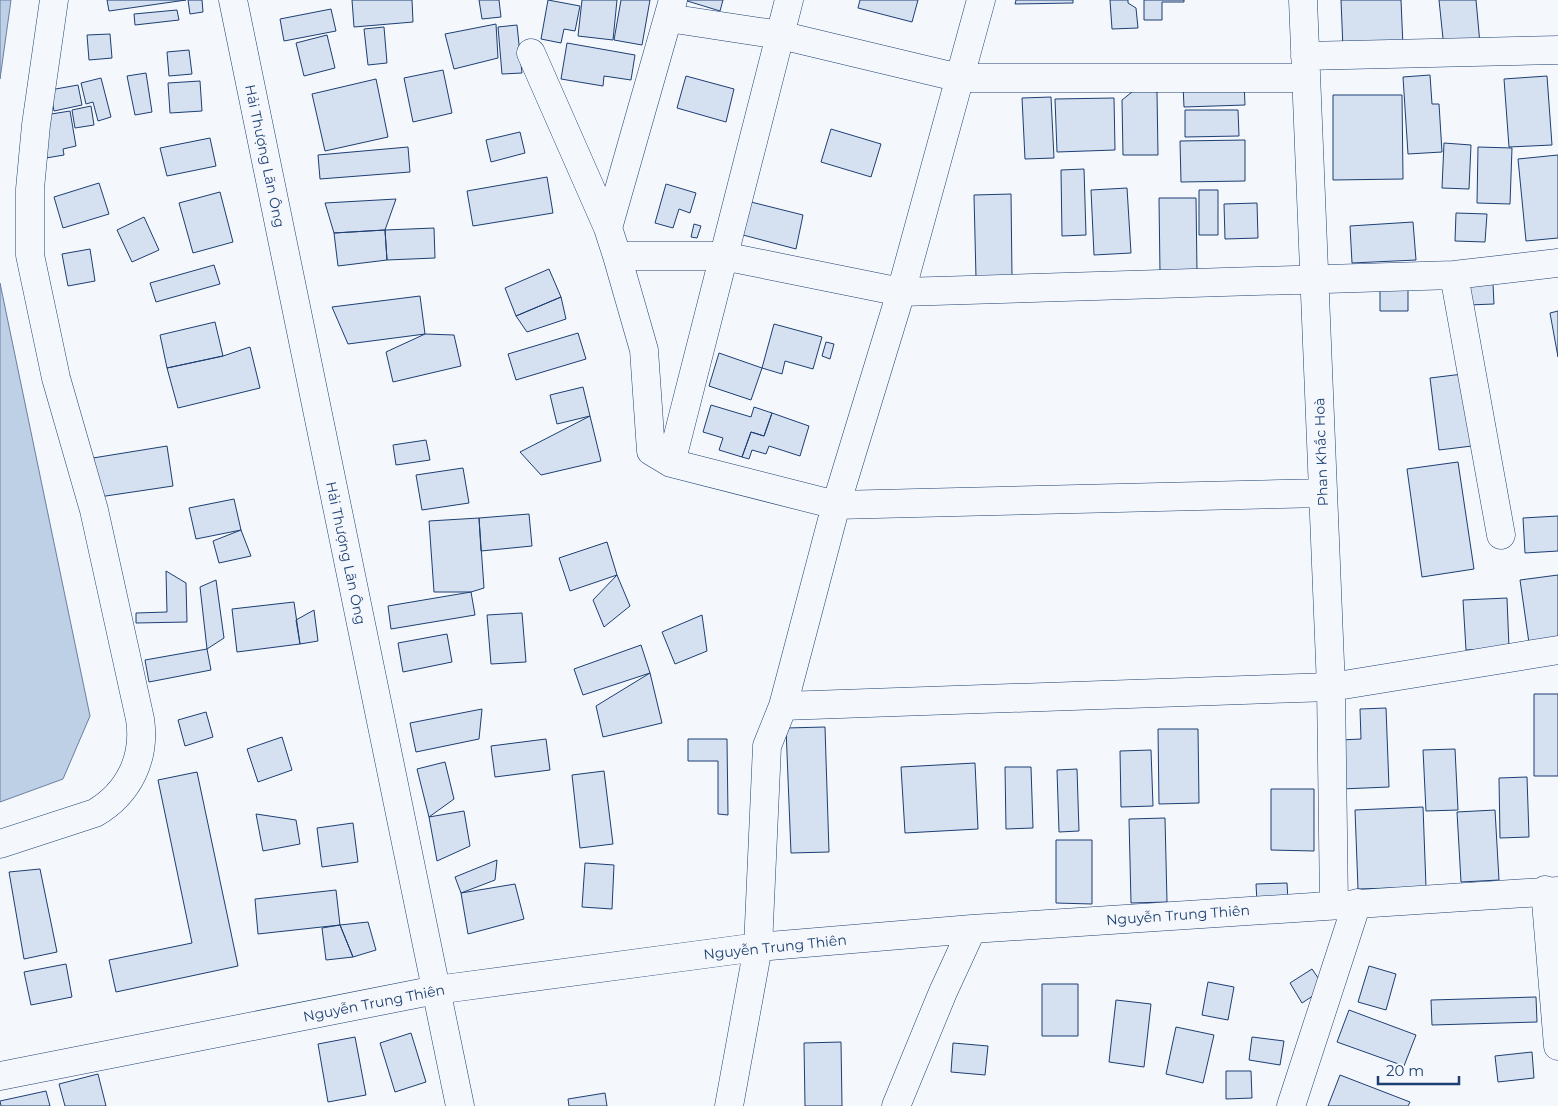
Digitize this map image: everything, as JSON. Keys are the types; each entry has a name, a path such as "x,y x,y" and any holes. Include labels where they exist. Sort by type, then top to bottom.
{"street":[{"path":"0,844 95,813 105,807 114,800 131,776 138,761 142,744 140,719 94,510 56,378 30,255 30,188 34,143 54,0"},
{"name":"Hải Thượng Lãn Ông","path":"233,0 460,1106"},
{"path":"671,462 789,0"},
{"path":"729,1106 758,947 767,746 782,706 836,505 901,292 981,0"},
{"name":"Phan Khắc Hoà","path":"1291,1106 1346,904 1331,687 1303,0"},
{"path":"608,228 671,9 960,78 1306,67 1558,50"},
{"path":"531,53 608,228 644,350 651,450 671,462 836,505 1323,493"},
{"path":"617,256 723,256 901,292 1454,275 1558,263"},
{"path":"1454,275 1501,535"},
{"path":"782,706 1331,687 1558,650"},
{"path":"1551,891 1558,1046"},
{"name":"Nguyễn Trung Thiên","path":"0,1076 436,990 758,947 972,929 1551,891"},
{"path":"896,1106 943,992 972,929"}],"water":[{"path":"0,0 11,0 0,79"},
{"path":"0,283 90,716 63,779 0,802"}],"building":[{"path":"107,0 186,0 109,11"},
{"path":"188,0 202,0 203,12 190,14"},
{"path":"352,0 412,0 413,22 354,27"},
{"path":"479,0 499,0 501,17 482,19"},
{"path":"548,0 580,6 575,31 564,29 561,43 541,39"},
{"path":"582,0 617,0 613,40 578,36"},
{"path":"621,0 650,0 642,45 614,40"},
{"path":"684,0 723,0 720,11"},
{"path":"860,0 918,0 912,22 858,8"},
{"path":"1016,0 1073,0 1073,3 1015,4"},
{"path":"1110,0 1128,0 1128,3 1136,8 1138,28 1112,29"},
{"path":"1144,0 1184,0 1184,2 1162,2 1162,20 1144,20"},
{"path":"1341,0 1401,0 1403,47 1343,49"},
{"path":"1439,0 1476,0 1480,44 1444,48"},
{"path":"331,9 336,31 284,41 280,19"},
{"path":"177,10 179,20 135,25 134,14"},
{"path":"496,24 498,58 454,69 445,34"},
{"path":"517,25 522,73 502,74 498,27"},
{"path":"384,27 387,63 368,65 364,29"},
{"path":"110,34 112,58 89,60 87,35"},
{"path":"327,35 335,68 304,76 296,43"},
{"path":"567,43 635,55 631,80 604,76 603,86 561,79"},
{"path":"189,50 192,74 169,76 167,52"},
{"path":"443,70 452,113 413,122 404,78"},
{"path":"146,73 152,112 135,115 127,76"},
{"path":"1430,75 1432,104 1439,104 1442,152 1408,154 1403,77"},
{"path":"686,76 734,89 726,122 677,108"},
{"path":"1547,76 1552,145 1509,147 1504,79"},
{"path":"101,78 111,117 98,121 93,102 86,104 81,83"},
{"path":"376,79 388,137 325,151 312,94"},
{"path":"200,81 202,111 170,113 168,83"},
{"path":"1244,82 1245,105 1184,107 1183,85"},
{"path":"78,85 82,105 54,111 50,90"},
{"path":"1137,88 1157,92 1158,155 1123,155 1122,100"},
{"path":"1333,95 1402,95 1403,179 1333,180"},
{"path":"1051,97 1054,158 1025,159 1022,98"},
{"path":"1114,98 1115,150 1057,152 1055,99"},
{"path":"91,106 94,125 75,128 72,110"},
{"path":"1185,110 1238,110 1239,136 1185,137"},
{"path":"70,111 76,146 63,149 64,155 46,158 39,116"},
{"path":"831,129 881,144 871,177 821,162"},
{"path":"520,132 525,153 491,162 486,140"},
{"path":"210,138 216,166 167,176 160,148"},
{"path":"1245,140 1245,181 1181,182 1180,141"},
{"path":"1444,143 1471,145 1469,189 1442,188"},
{"path":"408,147 410,172 320,179 318,155"},
{"path":"1478,147 1512,148 1510,204 1477,203"},
{"path":"1558,155 1558,238 1526,241 1518,159"},
{"path":"1084,169 1086,235 1062,236 1061,170"},
{"path":"547,177 553,213 473,226 467,191"},
{"path":"99,183 109,214 63,228 54,197"},
{"path":"666,184 696,193 690,213 679,209 673,228 655,223"},
{"path":"1127,188 1131,253 1094,255 1091,190"},
{"path":"1199,190 1218,190 1218,235 1199,235"},
{"path":"220,192 233,242 193,253 179,203"},
{"path":"1011,194 1012,277 976,278 974,195"},
{"path":"1159,198 1196,198 1197,272 1160,273"},
{"path":"396,199 385,230 334,233 325,203"},
{"path":"751,202 803,215 796,249 743,235"},
{"path":"1257,203 1258,238 1225,239 1224,204"},
{"path":"1456,213 1487,214 1485,242 1455,241"},
{"path":"144,217 159,250 132,262 117,230"},
{"path":"1413,222 1416,260 1352,263 1350,226"},
{"path":"694,224 701,226 697,238 691,237"},
{"path":"434,228 435,258 387,260 385,230"},
{"path":"385,230 387,260 338,266 334,233"},
{"path":"90,249 95,281 68,286 62,254"},
{"path":"214,265 220,284 156,302 150,283"},
{"path":"549,269 561,297 516,316 505,288"},
{"path":"1493,284 1494,304 1468,305 1467,286"},
{"path":"1380,290 1408,290 1408,311 1380,311"},
{"path":"420,296 425,334 348,344 332,307"},
{"path":"561,297 566,319 527,332 516,316"},
{"path":"1558,311 1558,357 1550,313"},
{"path":"215,322 223,356 167,368 160,335"},
{"path":"774,324 822,337 813,369 785,361 782,374 762,368"},
{"path":"578,333 586,359 516,380 508,354"},
{"path":"425,334 454,335 461,366 393,382 386,352"},
{"path":"826,342 834,344 830,359 822,356"},
{"path":"250,347 260,388 178,408 167,368 223,356"},
{"path":"719,353 762,368 751,400 709,386"},
{"path":"1463,374 1472,446 1439,450 1430,378"},
{"path":"583,387 590,416 557,424 550,395"},
{"path":"711,405 751,417 754,407 772,413 764,436 751,432 742,457 719,450 723,438 703,432"},
{"path":"772,413 809,426 800,456 769,446 766,454 752,450 749,459 742,457 751,432 764,436"},
{"path":"590,416 601,461 541,475 520,452"},
{"path":"426,440 430,460 396,465 393,445"},
{"path":"167,446 173,486 99,497 93,458"},
{"path":"1458,462 1474,569 1422,577 1407,469"},
{"path":"463,468 469,503 422,510 416,475"},
{"path":"234,499 241,530 196,539 189,508"},
{"path":"529,514 532,546 481,551 479,518"},
{"path":"1558,516 1558,551 1525,553 1523,518"},
{"path":"479,518 484,588 471,592 434,592 429,521"},
{"path":"241,530 251,556 219,563 213,541"},
{"path":"607,542 617,575 570,591 559,558"},
{"path":"166,571 186,583 187,622 136,623 136,613 167,612"},
{"path":"617,575 630,606 604,627 593,600"},
{"path":"1558,575 1558,639 1529,643 1520,580"},
{"path":"216,580 224,638 207,649 200,587"},
{"path":"471,592 475,615 391,629 388,606"},
{"path":"1507,598 1509,648 1466,650 1463,600"},
{"path":"294,602 300,644 237,652 232,609"},
{"path":"314,610 318,641 300,644 296,620"},
{"path":"522,613 526,662 491,664 487,615"},
{"path":"702,615 707,651 675,664 662,632"},
{"path":"447,634 452,662 403,672 398,643"},
{"path":"641,645 650,673 583,695 574,669"},
{"path":"207,649 211,670 149,682 145,660"},
{"path":"650,673 662,723 603,737 596,706"},
{"path":"1534,694 1558,694 1558,776 1534,776"},
{"path":"1386,708 1389,787 1341,789 1340,740 1361,739 1360,709"},
{"path":"482,709 479,739 416,752 410,723"},
{"path":"206,712 213,737 185,746 178,720"},
{"path":"825,727 829,852 791,853 786,728"},
{"path":"1158,729 1198,729 1199,803 1159,804"},
{"path":"282,737 292,770 258,782 247,749"},
{"path":"546,739 550,770 495,777 491,746"},
{"path":"688,739 727,739 728,815 718,814 718,761 688,761"},
{"path":"1455,749 1458,810 1426,811 1423,750"},
{"path":"1151,750 1153,806 1121,807 1120,751"},
{"path":"445,762 454,799 429,817 417,769"},
{"path":"975,763 978,829 905,833 901,767"},
{"path":"1005,767 1031,767 1033,828 1006,829"},
{"path":"1077,769 1079,831 1059,832 1057,770"},
{"path":"604,771 613,844 580,848 572,775"},
{"path":"197,772 238,966 116,992 109,960 192,943 158,780"},
{"path":"1527,777 1529,837 1500,838 1499,778"},
{"path":"1271,789 1314,789 1314,851 1271,850"},
{"path":"1423,807 1426,887 1358,889 1355,810"},
{"path":"1495,810 1499,880 1461,882 1457,812"},
{"path":"464,811 470,846 437,861 429,817"},
{"path":"256,814 296,820 300,844 263,851"},
{"path":"1165,818 1167,902 1131,903 1129,819"},
{"path":"353,823 358,862 322,867 317,828"},
{"path":"1056,840 1092,840 1092,904 1056,903"},
{"path":"497,860 495,880 461,893 455,877"},
{"path":"585,863 614,865 612,909 582,907"},
{"path":"40,869 57,952 24,959 9,872"},
{"path":"1287,883 1288,901 1257,902 1256,884"},
{"path":"515,884 524,919 468,934 461,893"},
{"path":"336,890 340,925 258,934 255,899"},
{"path":"368,922 376,950 353,957 340,925"},
{"path":"340,925 353,957 326,960 322,928"},
{"path":"66,964 72,997 31,1005 24,972"},
{"path":"1369,966 1396,974 1386,1010 1358,1002"},
{"path":"1312,969 1325,988 1302,1003 1290,983"},
{"path":"1208,982 1234,987 1228,1020 1202,1015"},
{"path":"1042,984 1078,984 1078,1036 1042,1036"},
{"path":"1536,997 1537,1022 1432,1025 1431,1000"},
{"path":"1116,1000 1151,1004 1144,1067 1109,1062"},
{"path":"1349,1010 1416,1035 1404,1066 1337,1042"},
{"path":"1176,1027 1214,1035 1203,1083 1166,1074"},
{"path":"411,1033 426,1082 395,1092 380,1043"},
{"path":"355,1037 366,1095 328,1102 318,1044"},
{"path":"1252,1037 1284,1041 1280,1065 1249,1060"},
{"path":"841,1042 842,1106 805,1106 804,1043"},
{"path":"953,1043 988,1046 985,1075 951,1072"},
{"path":"1532,1052 1534,1078 1498,1082 1495,1056"},
{"path":"1226,1071 1251,1071 1252,1098 1226,1099"},
{"path":"98,1074 106,1106 65,1106 59,1084"},
{"path":"1340,1075 1410,1102 1408,1106 1328,1106"},
{"path":"46,1091 50,1106 1,1106 0,1101"},
{"path":"605,1093 607,1106 569,1106 568,1099"}]}
